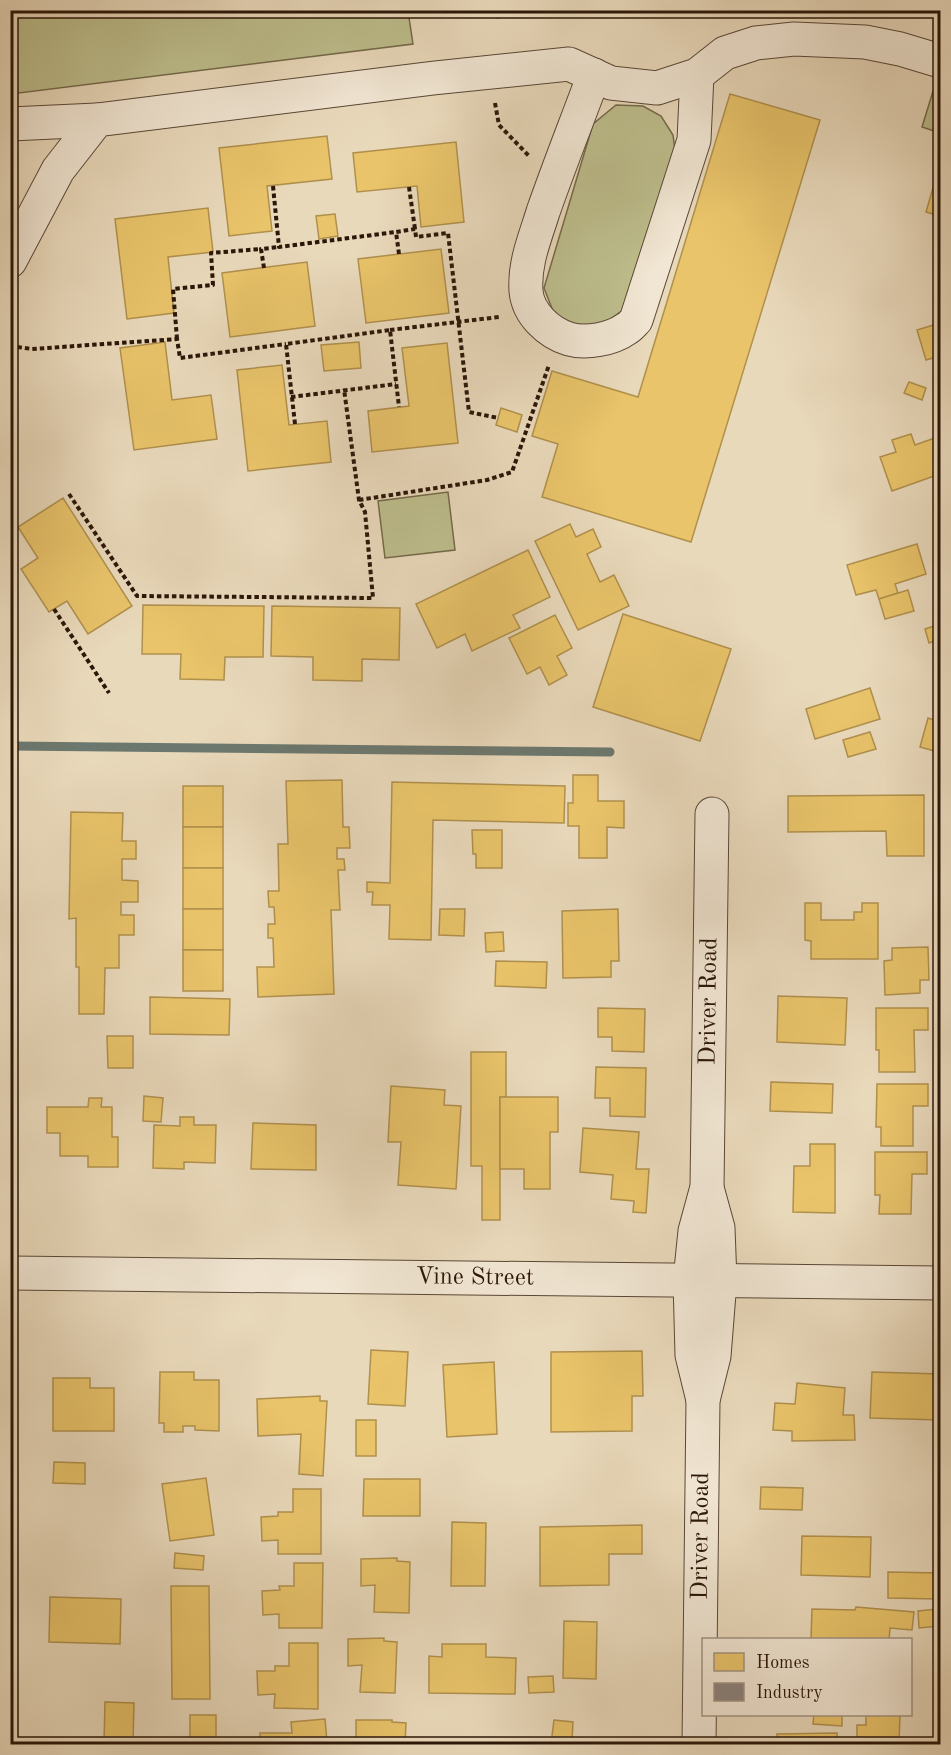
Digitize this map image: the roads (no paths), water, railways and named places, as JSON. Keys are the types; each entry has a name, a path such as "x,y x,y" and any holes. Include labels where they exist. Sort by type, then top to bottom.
{"street":[{"path":"10,124 97,120 570,64 611,83 657,88 697,75 724,53 756,43 794,39 865,42 900,49 940,61"},
{"path":"594,75 556,174 527,262 526,293 533,313 558,336 573,340 602,339 627,329 636,320 694,140 697,75"},
{"path":"10,261 58,170 97,120"},
{"name":"Driver Road","path":"699,1744 703,1400 714,1356 705,1281 695,1231 707,1187 712,814"},
{"name":"Vine Street","path":"10,1273 940,1283"}],"waterway":[{"path":"10,746 610,752"}]}
